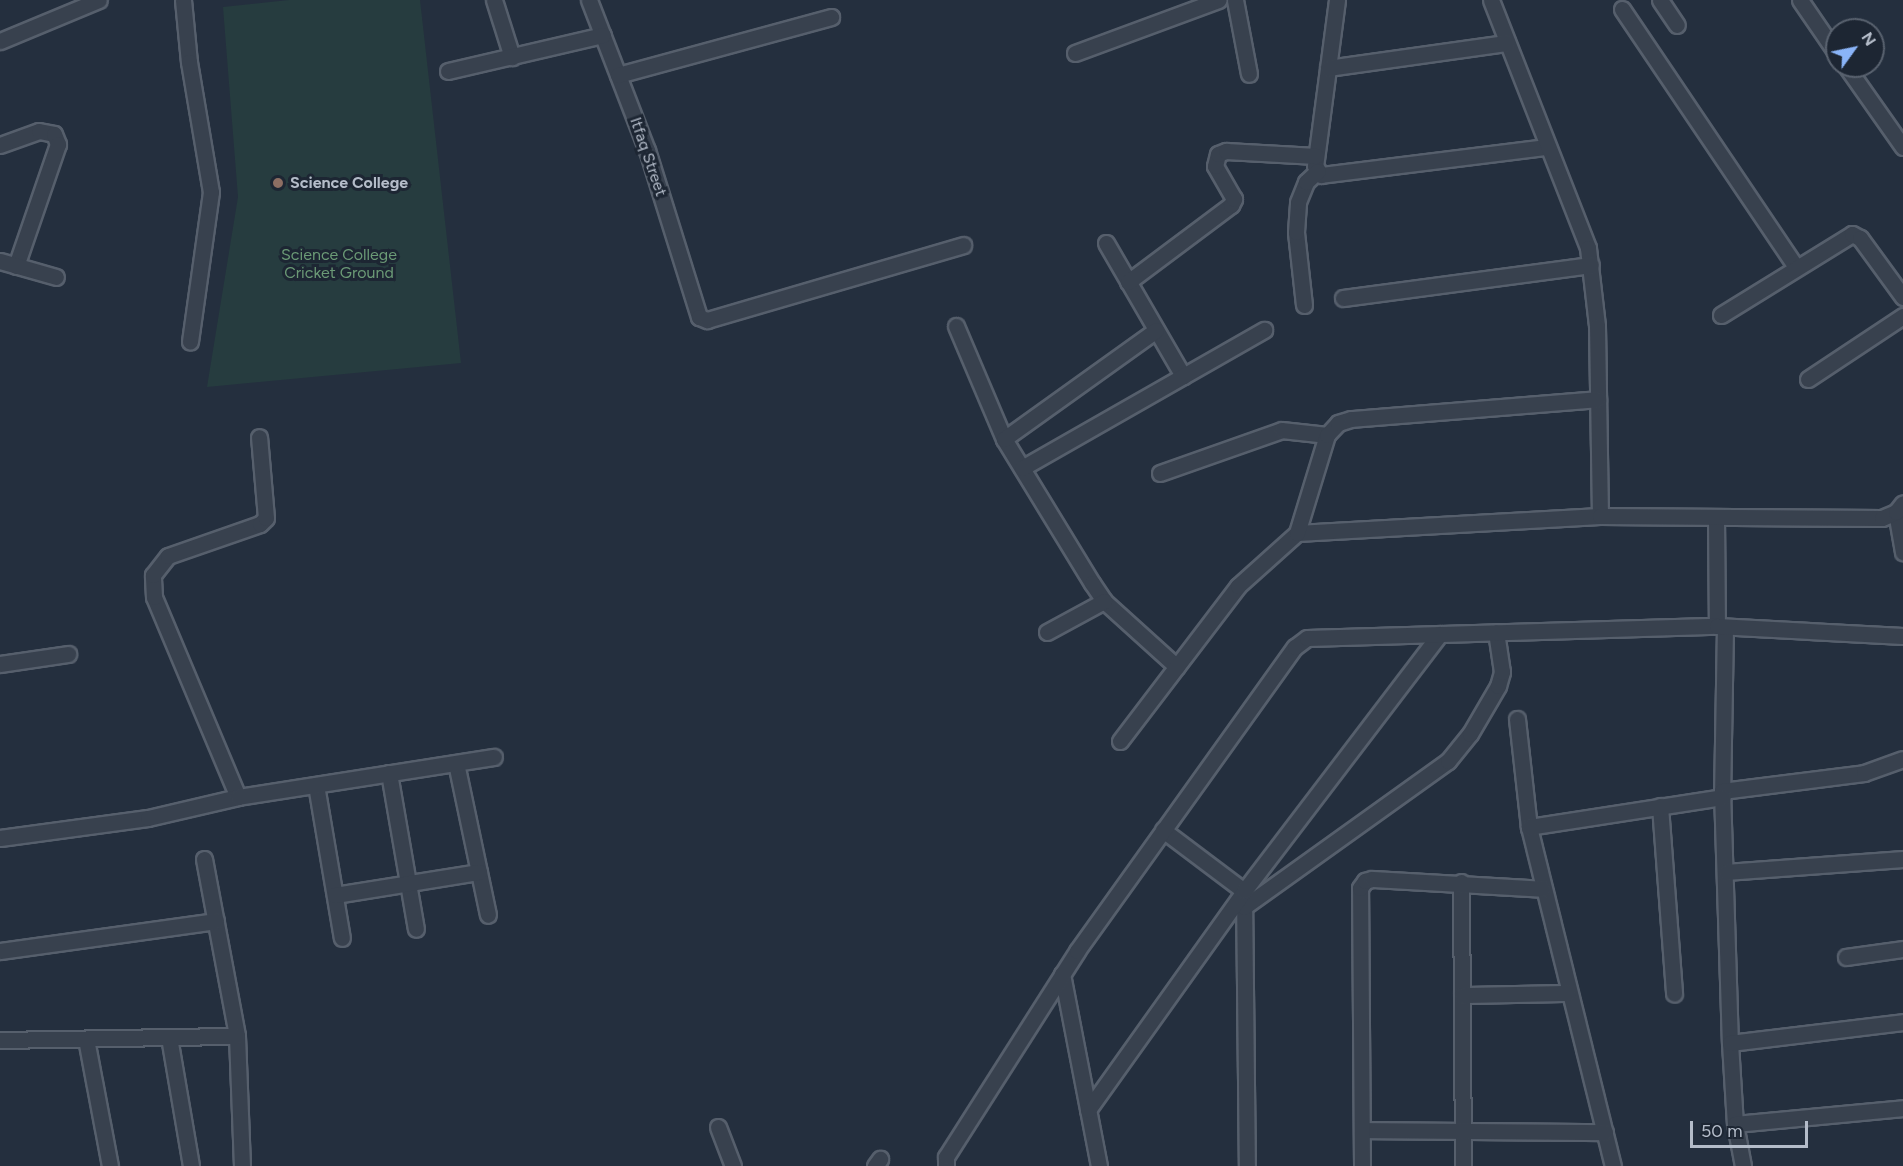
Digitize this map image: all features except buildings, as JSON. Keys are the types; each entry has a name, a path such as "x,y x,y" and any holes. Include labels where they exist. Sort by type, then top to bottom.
{"street":[{"path":"0,41 99,0"},
{"path":"183,0 189,62 211,192 190,342"},
{"path":"494,0 512,57"},
{"name":"Itfaq Street","path":"589,0 647,150 699,318 707,320 963,245"},
{"path":"1075,53 1218,0"},
{"path":"1235,0 1249,74"},
{"path":"1304,305 1296,232 1298,202 1317,164 1336,0"},
{"path":"1491,0 1591,265 1598,399 1600,516"},
{"path":"1660,0 1677,25"},
{"path":"1800,0 1825,36"},
{"path":"1622,9 1796,267"},
{"path":"618,75 831,17"},
{"path":"448,71 603,35"},
{"path":"1328,68 1507,43"},
{"path":"1854,78 1903,147"},
{"path":"0,145 39,131 54,134 58,144 16,266"},
{"path":"1128,282 1231,205 1234,199 1215,166 1218,154 1226,151 1317,164 1326,176 1547,147"},
{"path":"1721,315 1852,234 1860,238 1903,297"},
{"path":"1106,243 1183,376"},
{"path":"0,261 56,277"},
{"path":"1343,298 1591,265"},
{"path":"1808,379 1903,316"},
{"path":"956,326 1004,439 1104,601 1177,667"},
{"path":"1004,439 1156,330"},
{"path":"1022,468 1264,330"},
{"path":"1120,741 1238,586 1296,532 1327,435 1338,423 1351,418 1598,399"},
{"path":"1160,473 1282,430 1327,435"},
{"path":"238,797 154,597 153,575 168,556 260,524 266,518 259,437"},
{"path":"1296,532 1600,516 1882,518 1900,508 1903,552"},
{"path":"1716,517 1721,627 1730,1043 1735,1124 1743,1166"},
{"path":"1047,632 1104,601"},
{"path":"946,1166 946,1157 1062,974 1295,647 1307,638 1721,627 1903,636"},
{"path":"1244,899 1448,761 1470,734 1498,686 1502,672 1496,632"},
{"path":"1088,1110 1440,634"},
{"path":"0,664 68,654"},
{"path":"1517,719 1529,827 1568,993 1613,1166"},
{"path":"0,838 148,818 238,797 494,757"},
{"path":"1529,827 1864,773 1903,759"},
{"path":"456,763 488,915"},
{"path":"389,773 416,929"},
{"path":"316,785 342,938"},
{"path":"1660,806 1674,993"},
{"path":"1163,830 1244,899 1247,1166"},
{"path":"1726,872 1903,859"},
{"path":"204,860 237,1036 242,1166"},
{"path":"335,896 479,872"},
{"path":"1362,1166 1360,888 1372,879 1461,882 1543,889"},
{"path":"1461,882 1463,1166"},
{"path":"0,951 216,921"},
{"path":"1846,957 1903,949"},
{"path":"1062,974 1099,1166"},
{"path":"1462,994 1568,993"},
{"path":"1730,1043 1903,1022"},
{"path":"0,1040 237,1036"},
{"path":"169,1037 191,1166"},
{"path":"86,1039 110,1166"},
{"path":"1735,1124 1903,1108"},
{"path":"718,1126 733,1166"},
{"path":"1362,1130 1463,1129 1605,1132"}],"green space":[{"name":"Science College Cricket Ground","path":"289,0 420,0 461,363 207,387 238,197 223,7"}],"place":[{"name":"Science College","path":"278,183"}]}
